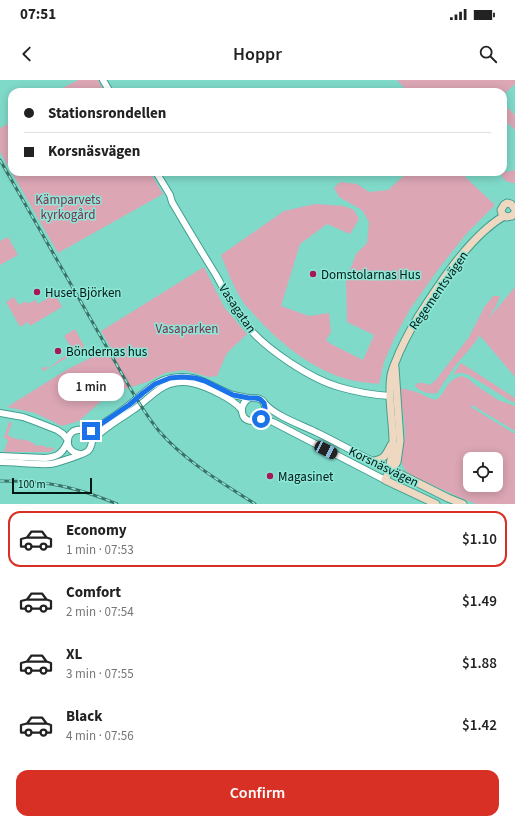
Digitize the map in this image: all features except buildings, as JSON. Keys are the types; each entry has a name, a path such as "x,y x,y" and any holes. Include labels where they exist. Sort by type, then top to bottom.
{"main road":[{"name":"Regementsvägen","path":"397,462 400,441 391,375 400,349 424,308 451,269 475,240 503,213 504,205 514,207"},
{"path":"503,213 509,217 512,216 514,207"},
{"name":"Regementsvägen","path":"390,469 393,448 393,396"},
{"path":"372,461 382,459 386,456 392,443"},
{"path":"385,480 390,469 394,467 397,462"},
{"path":"397,462 400,470 405,476"},
{"name":"Korsnäsvägen","path":"390,469 463,504"},
{"name":"Korsnäsvägen","path":"385,480 436,504"}],"street":[{"name":"Vasagatan","path":"158,176 229,299 245,323 256,336 282,357 328,384 356,392 393,396"},
{"path":"57,430 80,430 87,432 94,430 155,384 170,378 195,378 205,381 233,395 258,398 264,403 264,415 261,419 258,422 248,420 244,417 242,410 232,400 198,384 190,382 173,383 158,390 133,411 100,433 92,441"},
{"path":"242,410 244,403 249,398"},
{"name":"Korsnäsvägen","path":"264,403 269,409 276,413 390,469"},
{"path":"1,413 23,417 57,430 63,434 68,441 70,450 80,454"},
{"name":"Korsnäsvägen","path":"258,422 263,420 273,422 385,480"},
{"path":"0,456 45,458 55,456 63,452 70,434 76,430"},
{"path":"0,462 52,464 85,453 92,445 92,441 87,432"}],"green space":[{"path":"78,80 98,80 102,88 63,88"},
{"path":"397,80 515,80 515,84 507,91 507,88 404,88"},
{"path":"507,107 515,115 515,130 507,123"},
{"name":"Kämparvets kyrkogård","path":"8,124 8,166 0,152 0,128"},
{"path":"515,170 515,183 508,182 503,178 502,176 507,176 507,172"},
{"name":"Kämparvets kyrkogård","path":"14,176 152,176 163,194 58,253"},
{"path":"404,176 464,176 495,205 467,233 410,309 384,362 379,384 349,380 327,372 291,350 260,321 245,304 230,278 221,255 284,211 315,204 344,206 354,210 359,219 350,234 327,224 300,244 281,306 309,316 329,313 331,332 326,340 363,360 374,335 347,322 346,282 356,254 367,243 369,222 362,210 339,197 334,188 340,182 357,184 369,192 388,190"},
{"path":"8,237 18,255 0,265 0,241"},
{"name":"Vasaparken","path":"204,267 224,307 247,334 227,353 217,376 209,377 184,370 165,373 147,382 109,394 79,421 62,426 35,413 7,407 68,369 111,348 101,331"},
{"path":"515,287 515,377 479,336 453,369 437,393 425,392 415,386 418,383 430,385 436,380 469,337 485,306 493,296 500,296 488,319"},
{"path":"53,290 62,307 30,326 28,322 20,327 6,302 14,297 19,305 23,302 29,303 36,300 38,304 48,298 46,294"},
{"path":"75,329 84,348 44,371 41,369 46,366 47,369 73,350 64,336"},
{"path":"461,363 515,398 515,402 512,402 469,375 458,373 454,375"},
{"path":"462,376 469,379 498,400 515,406 515,431 472,405 471,407 515,434 515,504 476,504 417,478 405,470 401,458 405,435 404,423 398,388 417,392 435,400 442,394 452,381"},
{"path":"9,422 12,423 8,434 9,436 19,440 21,438 22,440 30,441 35,443 34,445 55,449 49,452 4,452 8,440 4,438"}],"railway":[{"path":"0,160 8,174"},
{"path":"9,176 130,388 151,421 169,442 192,462 255,504"},
{"path":"0,481 53,484 72,488 117,504"}],"place":[{"name":"Domstolarnas Hus","path":"313,274"},
{"name":"Huset Björken","path":"37,292"},
{"name":"Böndernas hus","path":"58,351"},
{"name":"Magasinet","path":"270,476"}],"route":[{"path":"91,431 129,405 155,384 170,378 182,377 195,378 205,381 233,395 260,399 264,403 265,408 264,415 261,419"}]}
